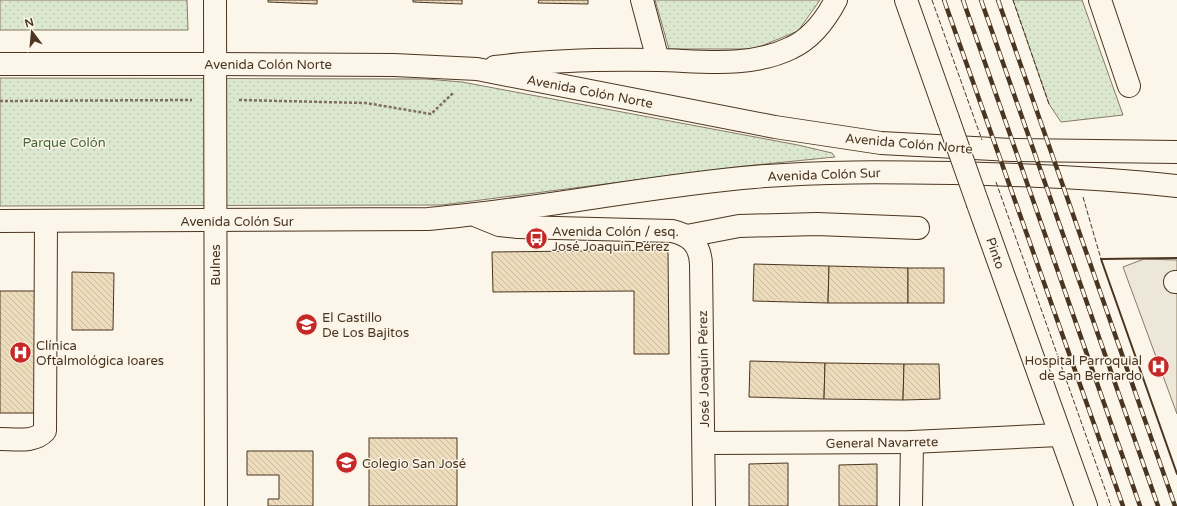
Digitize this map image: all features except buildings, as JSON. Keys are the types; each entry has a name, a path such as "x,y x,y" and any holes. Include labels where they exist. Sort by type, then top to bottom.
{"main road":[{"name":"Bulnes","path":"215,0 216,506"},
{"path":"642,0 658,60"},
{"path":"477,69 537,61 740,61 777,54 791,48 806,38 819,25 836,0"},
{"name":"Pinto","path":"906,0 1059,435 1086,506"},
{"path":"1100,0 1129,86"},
{"name":"Avenida Colón Norte","path":"0,64 214,64 394,66 477,69 767,125 881,143 1011,150 1177,152"},
{"name":"Avenida Colón Sur","path":"0,221 389,220 474,215 693,183 753,177 855,171 1045,175 1177,186"},
{"name":"Avenida Colón Sur","path":"474,215 499,225 548,229 664,230 687,236 739,226 817,224 918,228"},
{"path":"0,439 34,438 40,436 45,431 46,221"},
{"name":"José Joaquín Pérez","path":"687,236 695,243 701,259 704,506"},
{"name":"General Navarrete","path":"704,443 912,442 1059,435"},
{"path":"911,506 912,442"}],"path":[{"path":"0,101 214,100 366,103 431,114 477,69"}],"green space":[{"path":"0,0 187,0 188,30 0,30"},
{"path":"655,0 820,0 798,31 754,49 669,49"},
{"path":"1013,0 1082,0 1123,115 1061,122 1049,104"},
{"name":"Parque Colón","path":"0,78 426,79 462,82 798,145 832,153 835,157 745,166 442,205 0,206"}],"shaded area":[{"path":"1144,259 1177,260 1177,414 1123,267"}],"railway":[{"path":"944,0 1123,506"},
{"path":"963,0 1140,506"},
{"path":"981,0 1158,506"},
{"path":"998,0 1175,506"}],"fence":[{"path":"932,0 982,140"},
{"path":"1013,0 1049,104"},
{"path":"996,182 1111,506"},
{"path":"1083,197 1101,259"}],"wall":[{"path":"1177,258 1101,259 1177,474"}],"place":[{"name":"Avenida Colón / esq. José Joaquín Pérez","path":"537,238"},
{"name":"El Castillo De Los Bajitos","path":"306,324"},
{"name":"Clínica Oftalmológica Ioares","path":"20,352"},
{"name":"Hospital Parroquial de San Bernardo","path":"1158,367"},
{"name":"Colegio San José","path":"346,463"}]}
